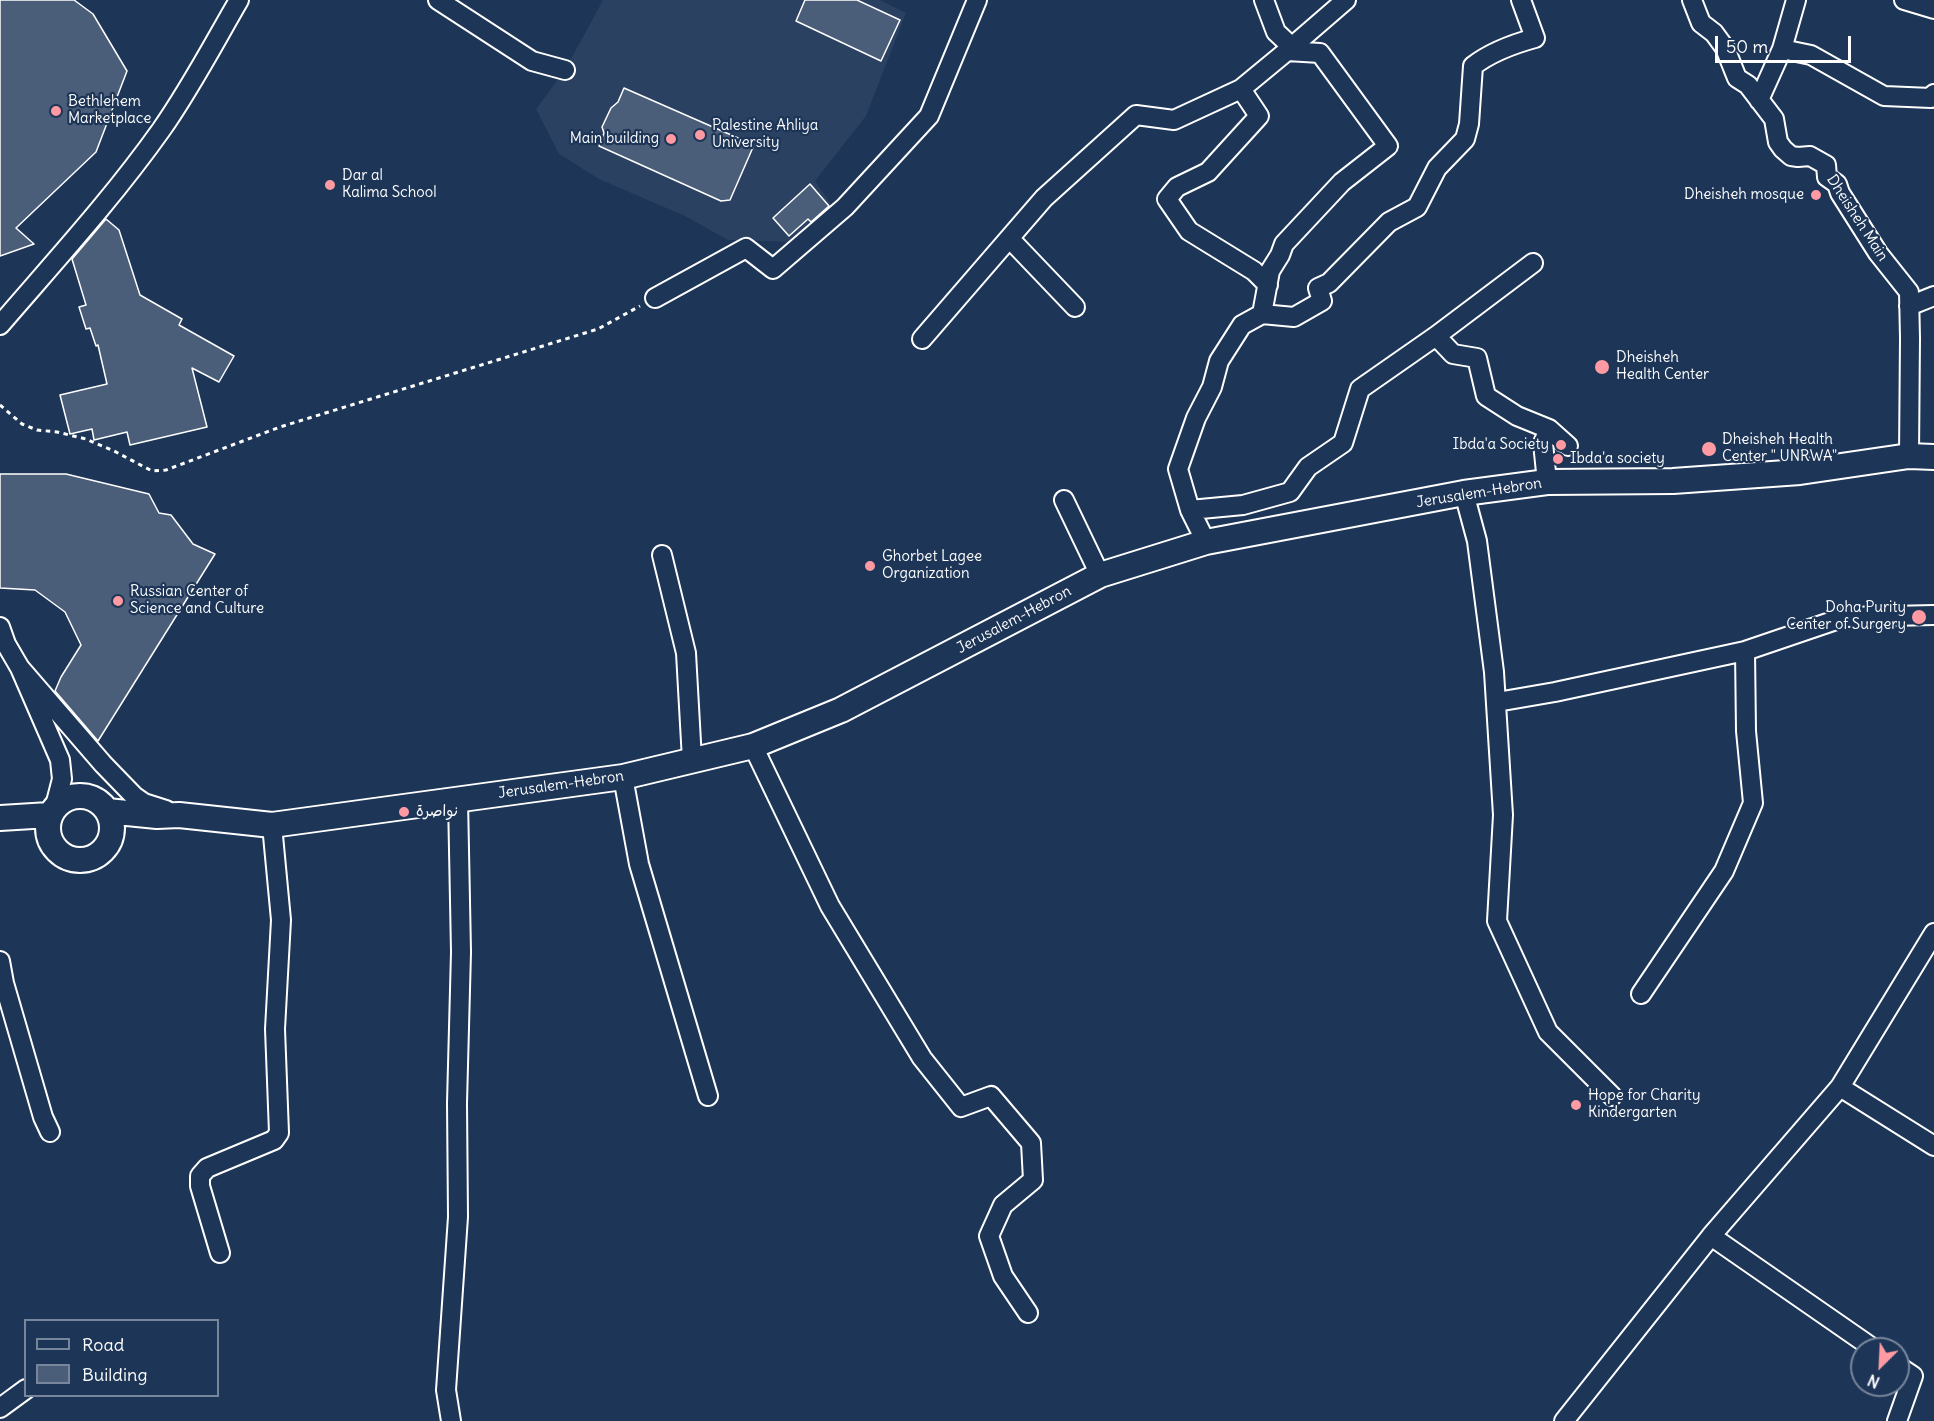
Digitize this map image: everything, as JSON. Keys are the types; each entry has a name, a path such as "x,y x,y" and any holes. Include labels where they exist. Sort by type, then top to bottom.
{"main road":[{"name":"Jerusalem-Hebron","path":"107,811 157,816 179,815 272,825 623,777 753,746 841,710 1100,575 1206,542 1464,493 1547,482 1685,481 1800,472 1909,456 1934,457"},
{"path":"74,795 85,795 96,799 107,811 112,827 111,837 106,847 89,859 79,860 59,854 52,846 48,836 52,810 63,799 74,795"},
{"path":"0,818 52,810"}],"street":[{"path":"0,325 59,259 143,155 186,90 239,0"},
{"path":"438,0 532,61 565,70"},
{"path":"655,298 746,248 773,269 845,207 929,116 977,0"},
{"path":"1262,314 1270,271 1284,244 1342,182 1388,146 1320,53 1289,49 1276,32 1264,0"},
{"path":"922,339 1044,198 1136,115 1174,120 1241,89 1346,0"},
{"path":"1206,542 1190,510 1178,469 1196,418 1212,387 1219,361 1242,325 1262,314 1294,317 1322,301 1318,288 1329,283 1389,222 1417,207 1437,168 1465,139 1469,124 1473,66 1483,58 1514,43 1535,38 1521,0"},
{"name":"Dheisheh Main","path":"1692,0 1701,23 1714,33 1725,48 1737,78 1748,86 1774,119 1778,142 1783,150 1791,156 1810,156 1826,165 1827,177 1837,184 1840,193 1878,253 1909,292 1909,456"},
{"path":"1759,100 1782,50 1796,0"},
{"path":"1904,0 1934,9"},
{"path":"1782,50 1811,55 1884,96 1931,98 1934,94"},
{"path":"1241,89 1259,116 1208,172 1177,187 1167,199 1189,231 1254,271 1268,285"},
{"path":"1010,239 1075,307"},
{"path":"1190,510 1243,505 1290,492 1308,467 1343,443 1360,389 1436,336 1533,263"},
{"path":"1909,306 1934,296"},
{"path":"1436,336 1453,354 1477,358 1486,396 1517,416 1549,429 1568,446"},
{"path":"1547,482 1544,443 1549,429"},
{"path":"1464,493 1477,541 1497,702 1503,815 1497,921 1548,1032 1612,1096"},
{"path":"1064,501 1100,575"},
{"path":"662,555 686,653 692,760"},
{"path":"1497,702 1555,692 1745,651 1845,617 1934,615"},
{"path":"0,627 60,760 62,779 52,810"},
{"path":"1641,994 1724,871 1753,803 1746,731 1745,651"},
{"path":"20,668 103,764 134,796 144,803 179,815"},
{"path":"753,746 830,906 922,1058 962,1107 991,1096 1031,1143 1034,1180 1003,1205 989,1236 1003,1276 1028,1313"},
{"path":"623,777 639,864 708,1096"},
{"path":"451,1421 446,1390 458,1217 461,952 458,799"},
{"path":"220,1253 200,1186 200,1176 207,1168 274,1140 279,1133 275,1029 281,920 272,825"},
{"path":"1564,1421 1711,1236 1840,1087 1934,933"},
{"path":"0,961 4,983 43,1117 50,1132"},
{"path":"1840,1087 1934,1146"},
{"path":"1711,1236 1857,1337"},
{"path":"0,1408 24,1390"},
{"path":"1897,1421 1906,1397"}],"path":[{"path":"0,405 22,424 38,430 86,439 152,471 166,470 280,427 598,329 655,298"}],"shaded area":[{"name":"Palestine Ahliya University","path":"603,0 880,0 906,13 866,116 815,181 833,207 795,242 728,240 687,217 599,179 559,154 536,109 565,70"}],"building":[{"name":"Bethlehem Marketplace","path":"0,0 74,0 93,14 127,71 96,152 16,228 34,244 0,256"},
{"path":"805,0 857,0 900,20 881,61 796,21"},
{"name":"Main building","path":"624,88 754,145 730,200 721,201 599,146 604,133 602,127"},
{"path":"810,184 829,206 811,222 808,219 789,236 773,218"},
{"path":"106,219 119,230 140,295 182,319 179,325 234,356 219,382 192,368 207,427 130,445 127,432 94,440 92,429 70,434 60,395 107,384 98,345 96,346 90,328 86,329 79,307 86,305 72,259"},
{"name":"Russian Center of Science and Culture","path":"0,474 66,474 149,494 159,513 171,515 193,544 215,554 98,741 55,691 81,645 65,612 35,590 0,588"}],"place":[{"name":"Bethlehem Marketplace","path":"56,111"},
{"name":"Palestine Ahliya University","path":"700,135"},
{"name":"Main building","path":"671,139"},
{"name":"Dar al Kalima School","path":"330,185"},
{"name":"Dheisheh mosque","path":"1816,195"},
{"name":"Dheisheh Health Center","path":"1602,367"},
{"name":"Ibda'a Society","path":"1561,445"},
{"name":"Dheisheh Health Center \" UNRWA\"","path":"1709,449"},
{"name":"Ibda'a society","path":"1558,459"},
{"name":"Ghorbet Lagee Organization","path":"870,566"},
{"name":"Russian Center of Science and Culture","path":"118,601"},
{"name":"Doha Purity Center of Surgery","path":"1919,617"},
{"name":"نواصرة","path":"404,812"},
{"name":"Hope for Charity Kindergarten","path":"1576,1105"}]}
